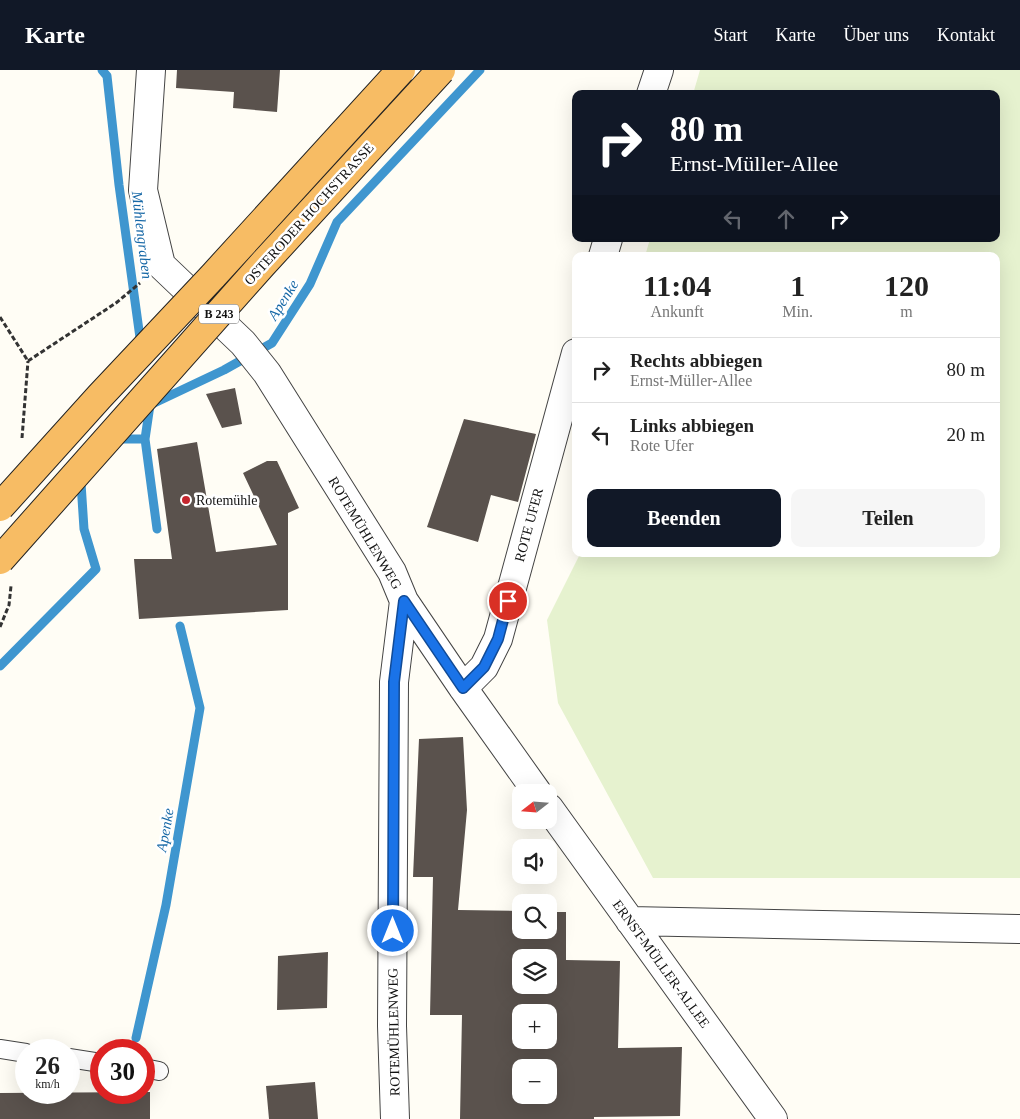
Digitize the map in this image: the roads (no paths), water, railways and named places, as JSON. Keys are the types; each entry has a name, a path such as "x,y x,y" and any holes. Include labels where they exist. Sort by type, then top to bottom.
{"highway":[{"name":"OSTERODER HOCHSTRASSE","path":"0,507 401,70"},
{"name":"OSTERODER HOCHSTRASSE","path":"0,560 262,265 441,70"}],"street":[{"name":"ROTEMÜHLENWEG","path":"151,70 143,190 161,265 243,343 267,373 392,572 404,601 394,682 392,1026 395,1119"},
{"path":"652,90 659,70"},
{"name":"ROTE UFER","path":"463,688 484,667 498,639 572,367"},
{"path":"404,601 531,784"},
{"name":"ERNST-MÜLLER-ALLEE","path":"558,821 773,1119"},
{"path":"630,921 1020,929"}],"lane":[{"path":"0,1049 15,1051"}],"waterway":[{"name":"Mühlengraben","path":"102,70 107,76 119,185 141,345"},
{"name":"Apenke","path":"157,529 145,439 150,405 224,370 272,343 310,284 337,222 480,70"},
{"name":"Mühlengraben","path":"116,439 145,439"},
{"name":"Mühlengraben","path":"0,666 96,569 84,529 81,483 83,478"},
{"name":"Apenke","path":"136,1038 166,905 200,708 180,626"}],"place":[{"name":"Rotemühle","path":"186,500"}]}
